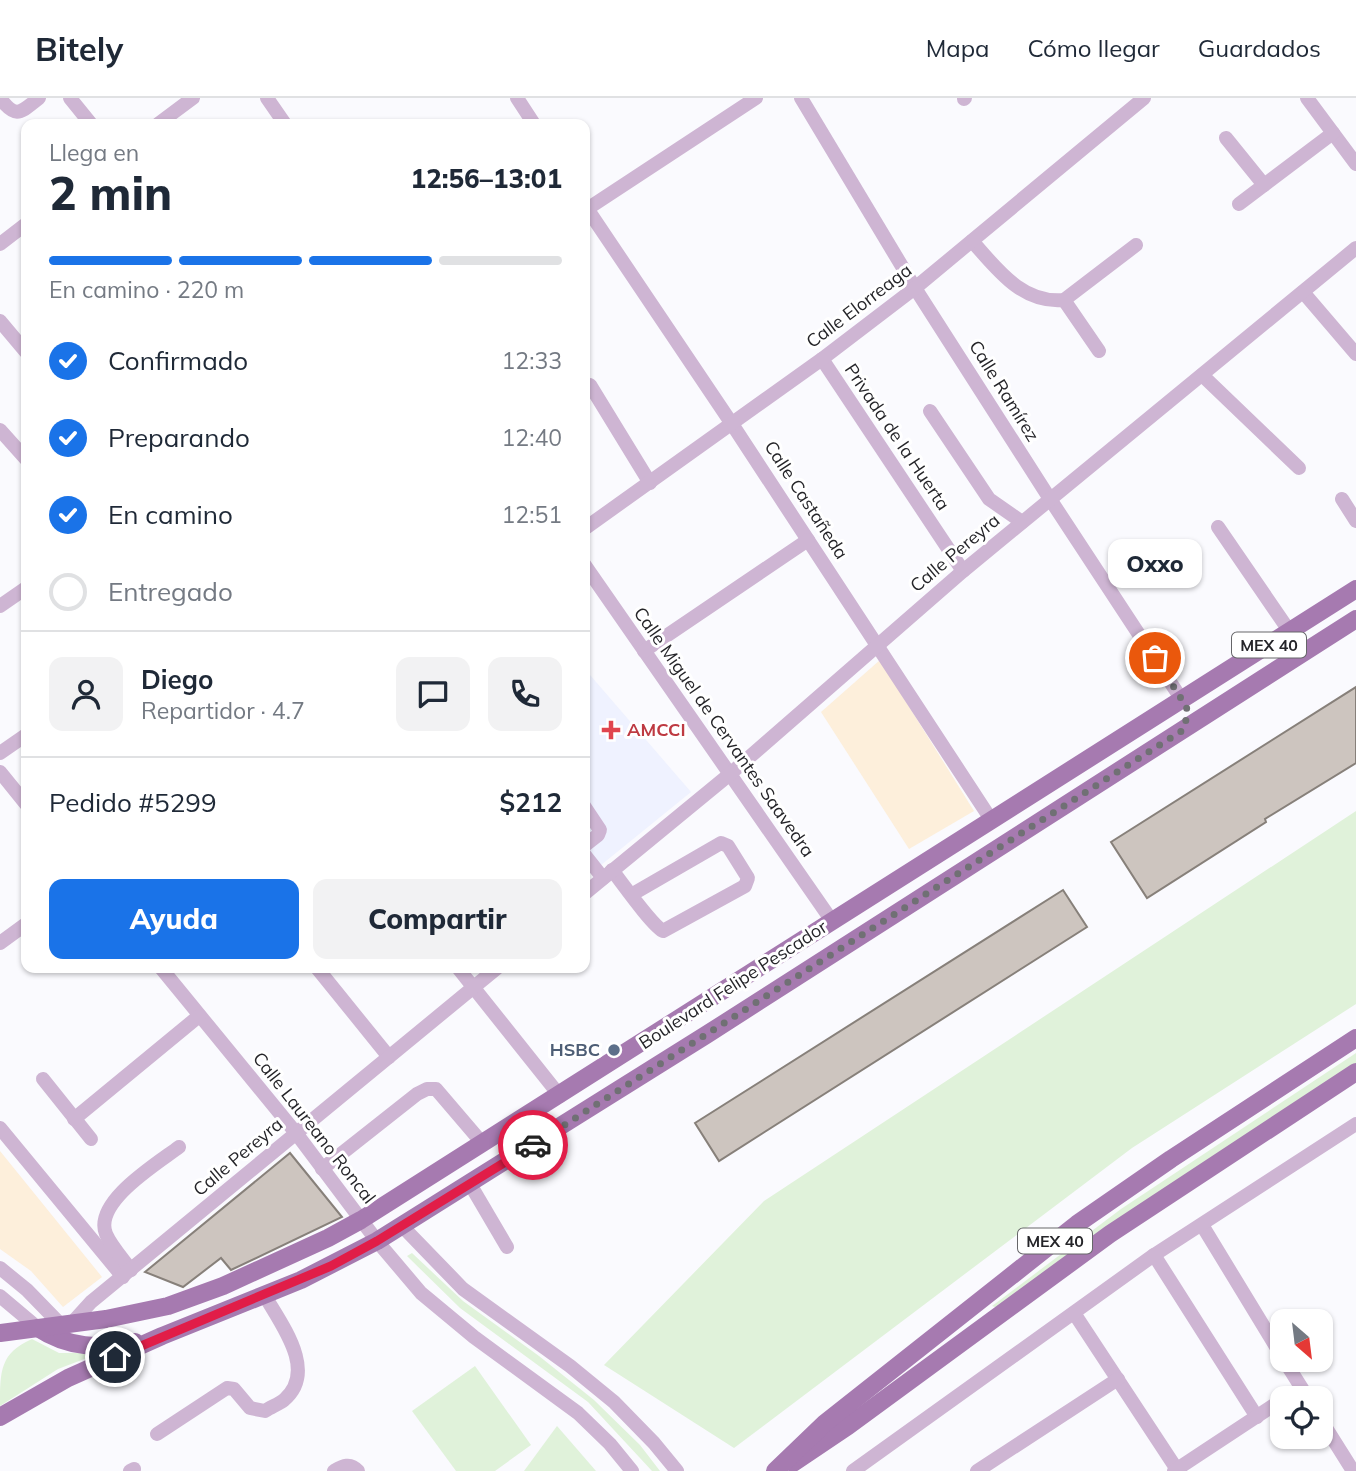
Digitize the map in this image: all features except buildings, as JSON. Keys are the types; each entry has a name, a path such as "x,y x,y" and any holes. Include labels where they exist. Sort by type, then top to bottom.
{"main road":[{"name":"Boulevard Felipe Pescador","path":"3,1335 140,1312 196,1297 361,1220 1356,589"},
{"name":"Boulevard Felipe Pescador","path":"0,1418 68,1378 162,1336 265,1296 331,1266 377,1241 1356,619"},
{"path":"1182,700 1188,713 1183,730"},
{"name":"MEX 40","path":"776,1471 788,1456 825,1423 1077,1224 1356,1038"},
{"path":"776,1471 848,1426 1110,1234 1356,1072"},
{"path":"38,1328 58,1340 81,1346 109,1346 162,1336"}],"street":[{"path":"0,98 9,110 14,112 23,111 39,98"},
{"path":"70,98 86,119"},
{"path":"165,119 193,98"},
{"path":"267,98 282,119"},
{"path":"517,98 531,119"},
{"path":"590,205 755,98"},
{"name":"Calle Ramírez","path":"801,98 915,288 1182,700"},
{"name":"Calle Elorreaga","path":"590,525 822,359 915,288 1144,98"},
{"path":"1307,98 1356,164"},
{"path":"1239,204 1333,133"},
{"path":"1226,138 1264,185"},
{"name":"Calle Castañeda","path":"590,214 732,424 992,821"},
{"path":"0,244 21,228"},
{"path":"972,241 1003,275 1020,289 1053,301 1064,300 1136,245"},
{"name":"Calle Pereyra","path":"590,889 730,774 963,571 1356,248"},
{"path":"1303,292 1356,354"},
{"path":"1064,300 1100,351"},
{"path":"0,321 21,346"},
{"name":"Privada de la Huerta","path":"822,359 963,571"},
{"path":"1202,375 1299,468"},
{"path":"590,385 650,483"},
{"path":"930,411 989,499 1022,522"},
{"path":"0,430 21,453"},
{"path":"1342,499 1356,520"},
{"path":"1218,527 1290,632"},
{"path":"644,651 808,540"},
{"name":"Calle Miguel de Cervantes Saavedra","path":"590,573 832,921"},
{"path":"3,598 21,590"},
{"path":"0,753 21,738"},
{"path":"0,772 21,798"},
{"path":"590,815 600,830 590,841"},
{"path":"590,859 631,895 659,929 665,931 745,886 748,878 728,846 721,843 631,895"},
{"path":"0,943 21,928"},
{"name":"Calle Laureano Roncal","path":"164,973 296,1133 405,1276 435,1306 578,1413 610,1444 632,1471"},
{"path":"321,973 389,1057"},
{"path":"462,973 560,1096"},
{"name":"Calle Pereyra","path":"66,1325 491,973"},
{"path":"74,1119 199,1016"},
{"path":"43,1079 91,1139"},
{"path":"322,1169 427,1089 436,1089 482,1144"},
{"path":"853,1471 1154,1255 1356,1124"},
{"path":"0,1128 127,1273"},
{"path":"127,1273 105,1232 105,1214 116,1196 179,1147"},
{"path":"470,1184 507,1247"},
{"path":"1202,1225 1270,1337"},
{"path":"402,1226 463,1289 570,1366 614,1402 677,1471"},
{"path":"1154,1255 1257,1417"},
{"path":"0,1268 66,1325"},
{"path":"0,1296 38,1328"},
{"path":"157,1434 227,1388 234,1389 250,1408 265,1411 284,1400 293,1389 297,1380 297,1365 293,1343 265,1296"},
{"path":"1074,1313 1176,1470 1270,1408"},
{"path":"977,1471 1118,1379"},
{"path":"1333,1439 1353,1471"},
{"path":"334,1471 345,1465 355,1467 358,1471"}],"shaded area":[{"path":"880,660 974,811 909,849 821,712"},
{"name":"AMCCI","path":"590,675 691,792 590,874"},
{"path":"0,1151 102,1277 63,1307 31,1271 0,1249"}],"green space":[{"path":"1356,811 1356,1004 1132,1148 734,1448 604,1365 764,1201"},
{"path":"1356,1053 1356,1064 1000,1309 992,1306 1121,1209"},
{"path":"412,1253 463,1301 594,1400 640,1445 660,1471 652,1471 588,1402 460,1308 407,1256"},
{"path":"32,1339 59,1353 100,1353 58,1369 0,1406 0,1383 4,1365 13,1350"},
{"path":"475,1366 531,1445 495,1471 456,1471 412,1411"},
{"path":"557,1426 596,1471 524,1471"}],"way so far":[{"path":"533,1145 1183,730 1187,722 1186,706 1155,658"}],"place":[{"name":"Oxxo","path":"1155,658"},
{"name":"AMCCI","path":"611,730"},
{"name":"HSBC","path":"614,1050"}],"route":[{"path":"115,1357 331,1266 377,1241 533,1145"}]}
